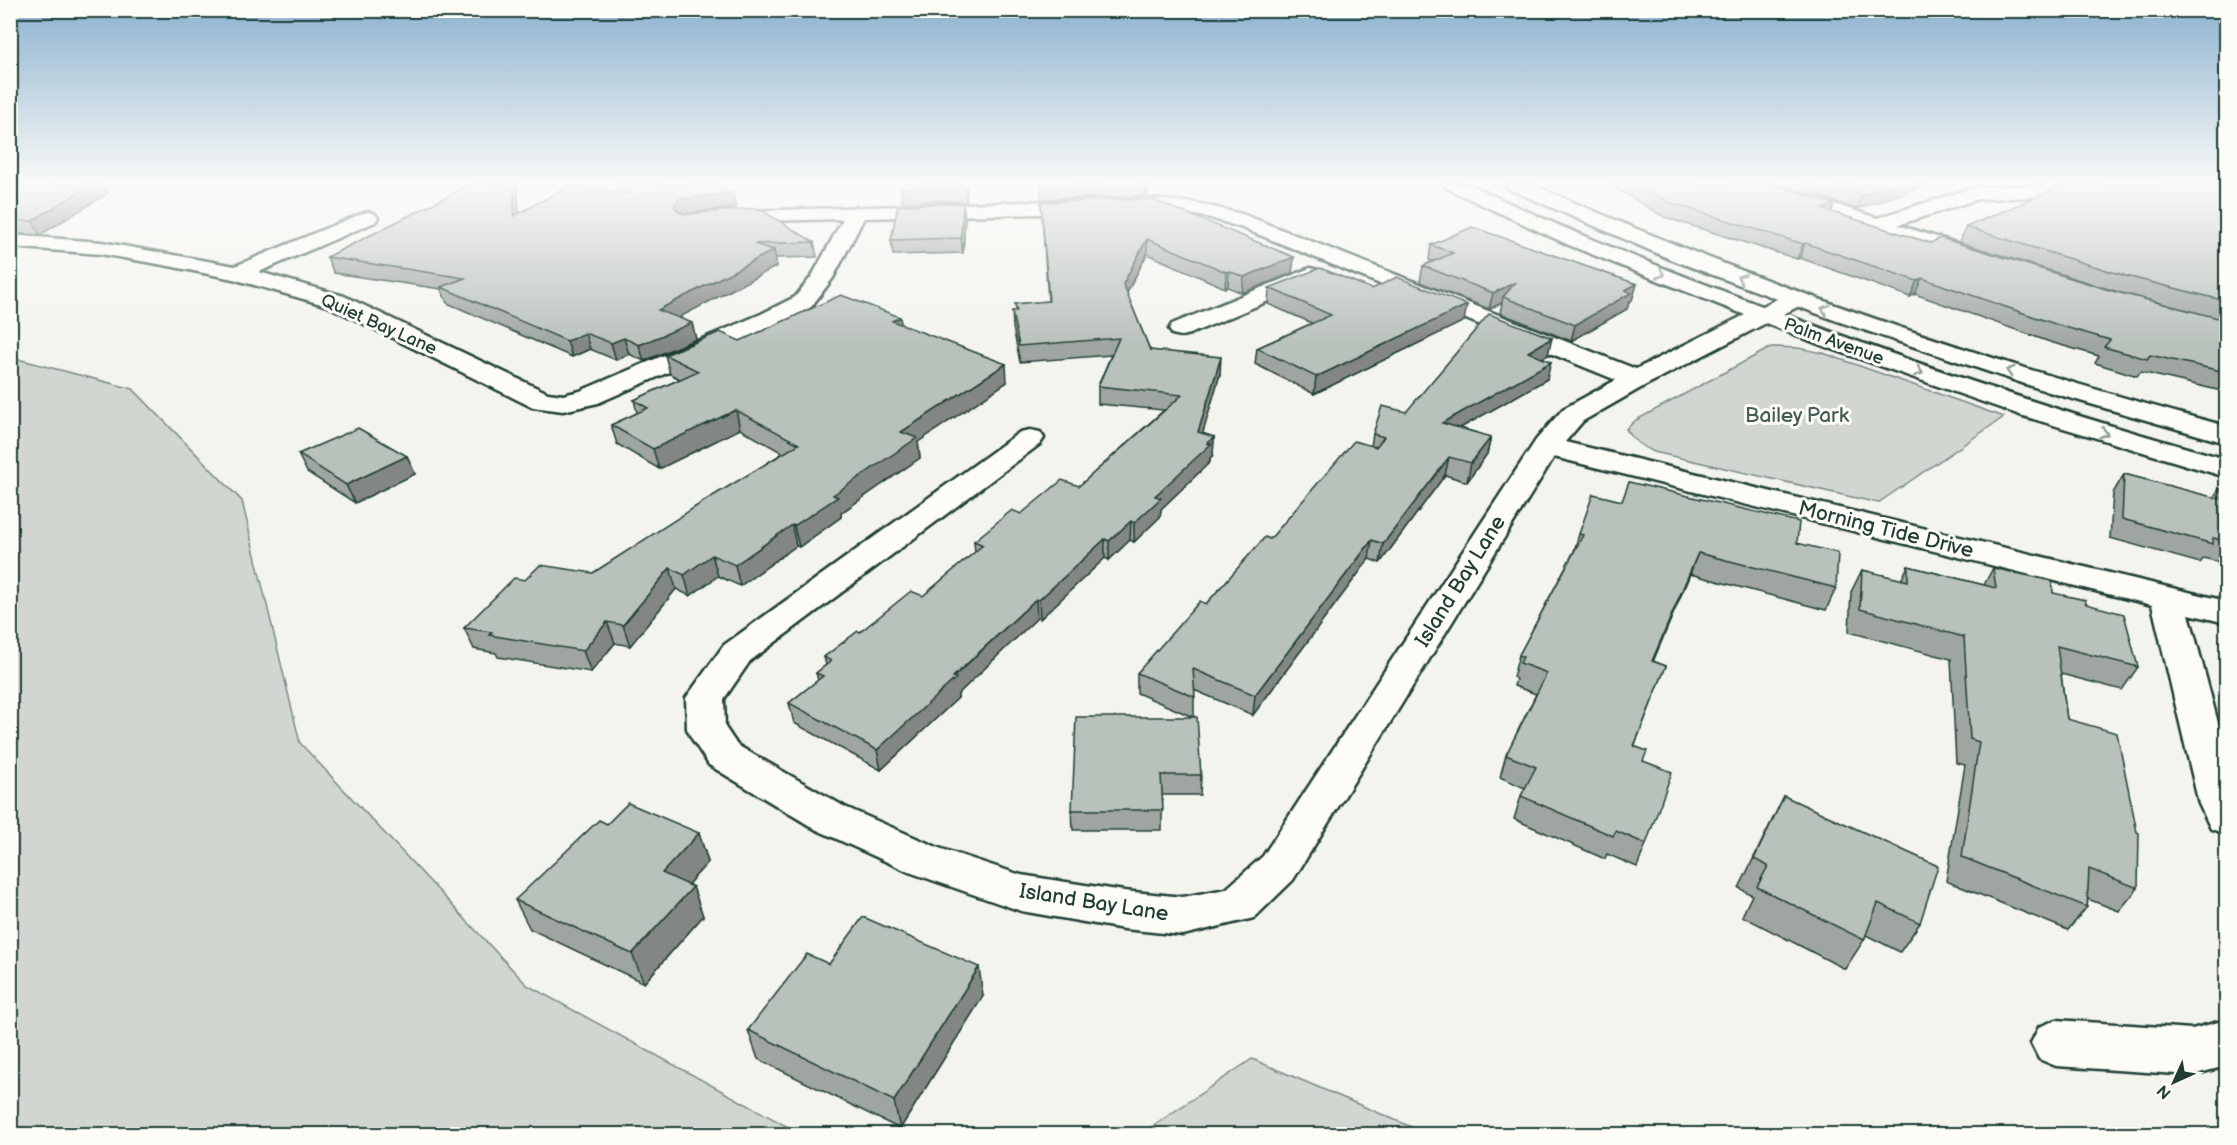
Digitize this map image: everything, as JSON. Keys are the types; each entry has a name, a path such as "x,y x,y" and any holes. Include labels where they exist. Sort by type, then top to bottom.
{"street":[{"path":"237,273 322,237"},
{"name":"Quiet Bay Lane","path":"10,241 101,248 169,259 237,273 336,301 542,401 563,403 589,397 803,302 822,278 843,237"},
{"path":"1283,237 1637,379"},
{"name":"Palm Avenue","path":"1571,237 1604,251 1780,307 2226,435"},
{"name":"Palm Avenue","path":"1630,237 1780,307 1991,398 2171,454 2226,468"},
{"path":"1917,237 1999,264"},
{"path":"1181,329 1344,261"},
{"name":"Island Bay Lane","path":"1030,438 737,653 705,698 706,729 723,755 830,818 924,860 1021,893 1124,910 1183,916 1238,905 1278,868 1545,446 1573,415 1637,379 1780,307"},
{"name":"Morning Tide Drive","path":"1545,446 2226,612"},
{"path":"2167,597 2220,804 2226,818"},
{"path":"2056,1043 2192,1052 2226,1043"}],"green space":[{"name":"Bailey Park","path":"1776,347 1823,353 2004,417 1878,503 1654,452 1638,443 1626,429 1636,420 1768,349"},
{"path":"10,357 133,389 242,501 300,743 527,985 801,1134 11,1134"},
{"path":"1252,1059 1428,1134 1141,1134"}],"building":[{"path":"366,237 806,237 814,242 754,244 774,250 658,310 692,323 639,345 624,338 611,343 585,333 567,341 441,287 465,278 327,257"},
{"path":"892,237 961,237 961,238 891,240"},
{"path":"1044,237 1246,237 1294,257 1244,277 1226,272 1147,239 1123,284 1150,350 1221,357 1198,432 1214,437 1207,443 1211,444 1155,496 1161,498 1134,523 1131,521 1109,541 1105,539 1039,600 1036,599 953,677 956,678 877,750 789,703 823,676 816,673 831,661 824,657 858,631 860,632 911,591 923,596 983,545 974,541 1012,510 1021,514 1062,480 1079,486 1182,395 1098,386 1119,338 1019,346 1012,311 1017,311 1015,304 1049,301"},
{"path":"1448,237 1502,237 1637,284 1625,290 1631,293 1575,325 1503,297 1516,282 1493,293 1423,266 1453,253 1431,245"},
{"path":"1782,237 1912,237 1930,243 1941,238 2109,290 2226,320 2226,372 2150,355 2147,359 2104,347 2110,340 2058,325 1922,278 1917,281"},
{"path":"2000,237 2226,237 2226,301 2126,276"},
{"path":"1320,268 1372,289 1397,277 1467,305 1316,377 1257,348 1331,315 1269,288"},
{"path":"841,295 900,317 892,321 1006,364 901,432 917,438 833,495 838,497 794,526 792,525 735,565 712,555 684,575 670,568 623,625 607,622 583,651 489,635 492,632 464,628 514,578 525,580 540,565 593,573 706,500 799,444 736,410 653,449 611,425 648,408 634,400 698,371 665,355 720,332 740,341"},
{"path":"1489,314 1552,338 1528,352 1551,362 1442,423 1491,437 1471,463 1449,457 1383,544 1372,540 1255,695 1193,669 1195,697 1137,673 1200,601 1206,604 1265,537 1270,539 1354,441 1376,447 1384,437 1373,434 1382,406 1406,412"},
{"path":"358,428 407,456 346,485 298,454"},
{"path":"2124,474 2220,499 2219,489 2226,491 2226,541 2213,538 2213,544 2122,519"},
{"path":"1629,482 1799,522 1797,543 1838,553 1836,588 1698,553 1652,661 1666,666 1634,746 1647,751 1643,761 1672,772 1646,844 1616,831 1613,836 1521,796 1536,767 1506,755 1547,673 1520,663 1523,657 1519,655 1583,535 1579,534 1593,494 1622,501"},
{"path":"1908,566 1996,588 1993,568 2052,581 2053,593 2085,600 2086,604 2124,614 2138,667 2057,646 2067,719 2117,733 2139,833 2138,888 2089,869 2087,907 1962,857 1979,742 1970,739 1964,637 1860,609 1862,570 1908,581"},
{"path":"1076,717 1197,717 1201,775 1161,775 1163,810 1072,810"},
{"path":"1784,796 1938,866 1920,923 1878,903 1864,940 1757,887 1768,866 1754,859"},
{"path":"628,803 699,833 662,873 693,887 632,954 515,900 599,820 607,824"},
{"path":"863,917 979,967 894,1101 748,1030 807,954 829,964"}]}
